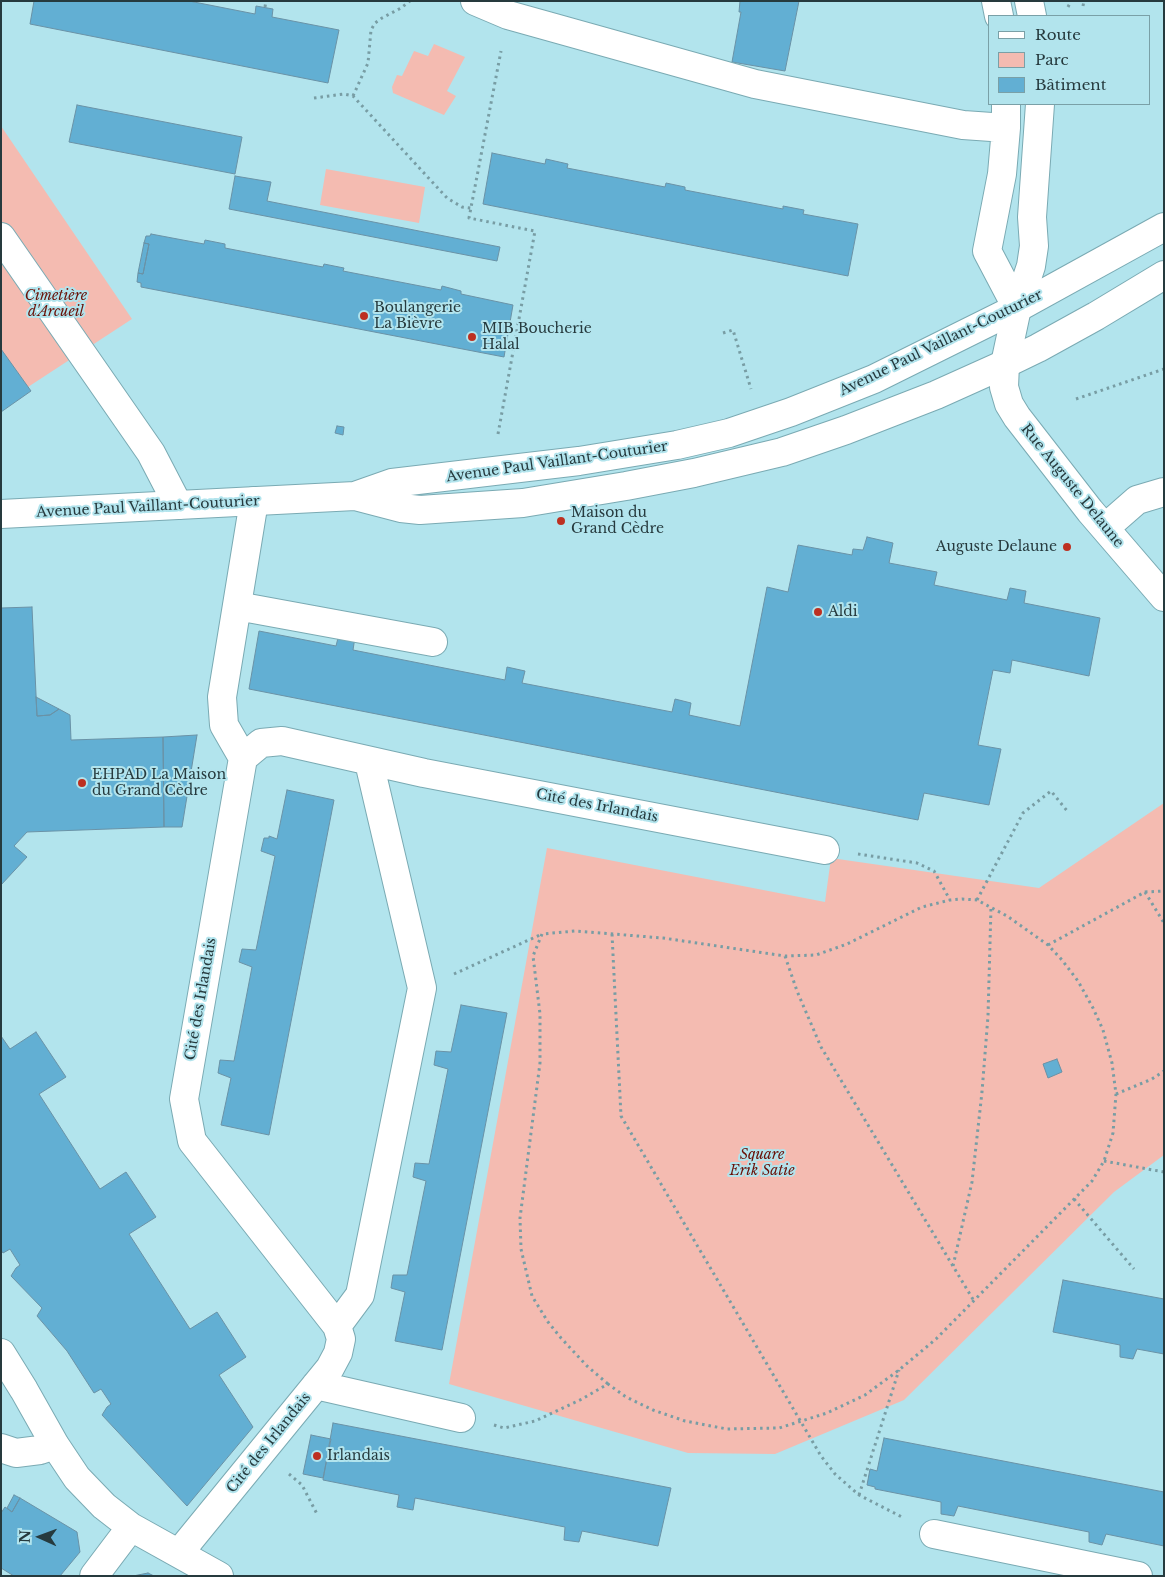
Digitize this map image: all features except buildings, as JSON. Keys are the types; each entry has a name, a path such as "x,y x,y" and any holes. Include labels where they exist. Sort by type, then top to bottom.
{"main road":[{"path":"475,1 508,15 755,84 963,125 1006,116 1002,174 987,251 1017,308"},
{"path":"996,1 999,15"},
{"path":"1029,1 1032,15"},
{"name":"Rue Auguste Delaune","path":"1040,105 1032,217 1034,246 1032,266 1017,308 1005,364 1004,387 1009,404 1017,417 1105,528 1164,598"},
{"name":"Avenue Paul Vaillant-Couturier","path":"1,514 355,496 392,483 533,467 641,452 729,432 791,412 874,379 1017,308 1164,227"},
{"path":"1,237 151,453 178,506"},
{"name":"Avenue Paul Vaillant-Couturier","path":"355,496 401,508 434,510 523,503 684,475 782,452 846,430 936,395 1005,364 1088,321 1164,275"},
{"path":"1105,528 1137,500 1164,492"},
{"path":"243,758 224,724 222,697 254,501"},
{"path":"237,606 433,642"},
{"name":"Cité des Irlandais","path":"179,1553 330,1368 338,1353 341,1339 337,1326 192,1141 184,1099 243,758 261,743 282,741 370,762 826,850"},
{"path":"337,1326 360,1295 422,988 370,762"},
{"path":"1,1354 55,1445 77,1478 104,1506 131,1527 219,1576"},
{"path":"316,1385 461,1418"},
{"path":"1,1448 16,1453 40,1450 55,1445"},
{"path":"94,1576 131,1527"},
{"path":"934,1534 1138,1576"}],"path":[{"path":"264,7 266,1"},
{"path":"353,96 368,63 371,30 375,23 410,1"},
{"path":"1083,6 1084,1"},
{"path":"498,437 535,231 469,218 508,15"},
{"path":"314,98 344,94 353,96 447,198 454,203 470,208"},
{"path":"723,333 733,330 762,422"},
{"path":"1076,399 1164,370"},
{"path":"977,900 1023,813 1051,791 1068,812"},
{"path":"826,850 917,863 934,871 950,900"},
{"path":"1048,945 1145,892 1164,891"},
{"path":"1145,892 1164,923"},
{"path":"422,988 542,934 575,931 663,938 785,956 816,954 847,944 922,907 950,900 977,900 1007,916 1048,945 1078,981 1094,1008 1103,1030 1112,1063 1116,1094 1113,1133 1104,1161 1092,1181 936,1339 865,1395 827,1413 779,1428 727,1429 685,1421 653,1410 626,1397 608,1384 574,1352 548,1322 532,1296 527,1279 521,1249 520,1218 540,1063 540,1014 533,956 542,934"},
{"path":"953,1267 972,1182 982,1092 988,1016 990,907"},
{"path":"612,934 621,1116 821,1456 835,1474 859,1495 934,1534"},
{"path":"785,956 797,991 821,1047 974,1301"},
{"path":"1116,1094 1152,1079 1164,1071"},
{"path":"1104,1161 1164,1172"},
{"path":"1074,1199 1134,1269"},
{"path":"859,1495 899,1370"},
{"path":"461,1418 504,1428 535,1421 582,1399 608,1384"},
{"path":"296,1479 302,1485 317,1514"}],"green space":[{"path":"434,44 465,57 447,91 456,96 444,115 393,93 392,87 397,75 402,76 414,51 428,56"},
{"name":"Cimetière d'Arcueil","path":"1,126 132,319 28,387 1,349"},
{"path":"326,169 425,187 419,223 320,205"},
{"name":"Square Erik Satie","path":"1164,803 1164,1155 1114,1192 904,1400 775,1454 688,1453 449,1384 547,848 825,902 831,858 1039,888"}],"place":[{"name":"Boulangerie La Bièvre","path":"364,316"},
{"name":"MIB Boucherie Halal","path":"472,337"},
{"name":"Maison du Grand Cèdre","path":"561,521"},
{"name":"Auguste Delaune","path":"1067,547"},
{"name":"Aldi","path":"818,612"},
{"name":"EHPAD La Maison du Grand Cèdre","path":"82,783"},
{"name":"Irlandais","path":"317,1456"}]}
